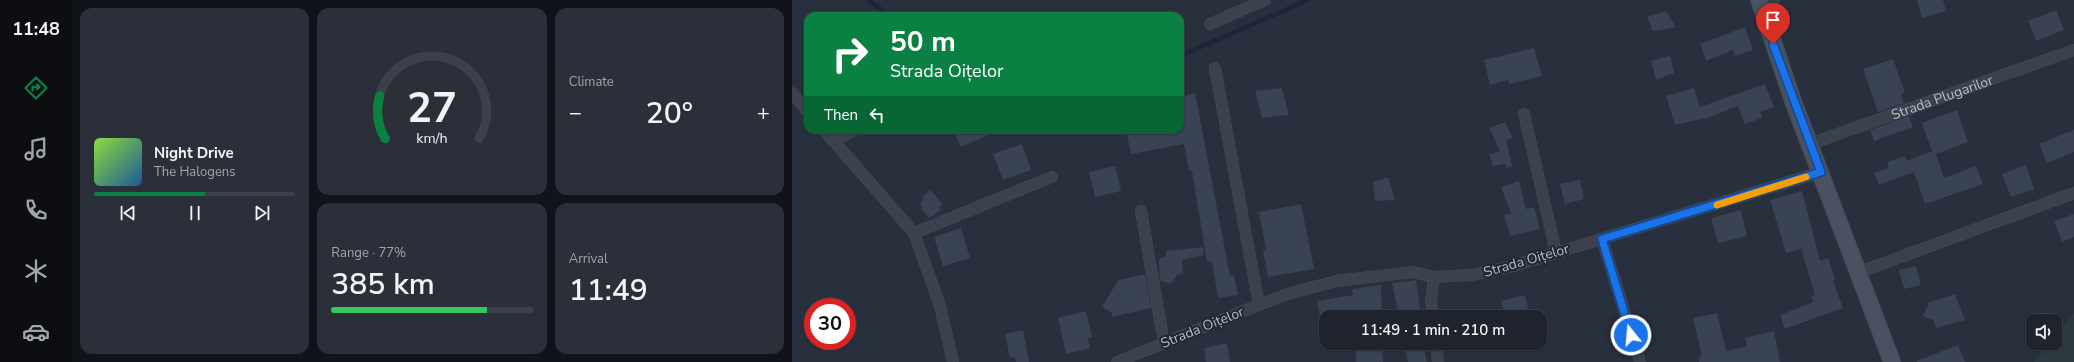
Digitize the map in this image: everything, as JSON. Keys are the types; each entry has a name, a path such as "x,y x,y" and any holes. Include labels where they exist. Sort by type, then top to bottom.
{"street":[{"path":"1210,24 1265,0"},
{"path":"1764,2 1793,101 1892,362"},
{"name":"Strada Plugarilor","path":"1810,144 2074,50"},
{"path":"1215,68 1258,304"},
{"path":"792,93 804,107"},
{"path":"1524,114 1556,252"},
{"path":"827,134 914,233 940,306 953,362"},
{"path":"833,141 847,134"},
{"name":"Strada Oițelor","path":"1117,362 1258,304 1284,295 1336,281 1413,272 1434,277 1472,275 1513,266 1821,172"},
{"path":"914,233 1052,177"},
{"path":"1857,273 2074,193"},
{"path":"1141,211 1164,343"},
{"path":"1602,239 1640,362"},
{"path":"1432,310 1431,302 1434,277"},
{"path":"1437,350 1438,362"}],"shaded area":[{"path":"2074,313 2074,362 2034,362 2043,350 2062,350 2062,328"}],"building":[{"path":"1917,0 1943,0 1946,11 1922,18"},
{"path":"2056,10 2064,30 2036,41 2028,21"},
{"path":"1666,11 1676,27 1653,31 1647,17"},
{"path":"1745,27 1753,50 1735,56 1733,50 1706,61 1700,44"},
{"path":"1534,48 1542,76 1509,84 1508,80 1490,85 1484,60"},
{"path":"1670,56 1674,73 1656,80 1651,61"},
{"path":"1893,59 1905,92 1901,94 1904,103 1878,112 1863,69"},
{"path":"1765,84 1774,107 1760,112 1762,118 1745,124 1738,106 1710,117 1675,125 1666,96 1694,88 1700,107"},
{"path":"1282,88 1289,115 1262,118 1255,91"},
{"path":"1195,93 1230,276 1234,275 1238,295 1218,298 1212,261 1207,262 1192,171 1189,171 1184,144 1131,154 1127,134 1184,134 1184,96"},
{"path":"1957,110 1968,142 1936,154 1944,178 1976,166 1983,184 1925,204 1914,172 1879,185 1874,173 1889,168 1887,162 1905,156 1906,161 1932,151 1922,123"},
{"path":"1909,116 1913,127 1874,141 1870,130"},
{"path":"1505,122 1513,138 1506,140 1512,166 1507,168 1505,164 1493,166 1489,154 1500,151 1489,128"},
{"path":"2074,130 2074,152 2047,163 2039,144"},
{"path":"955,134 991,134 961,147"},
{"path":"1022,144 1031,170 1003,180 993,154"},
{"path":"2026,165 2034,189 2011,197 2002,174"},
{"path":"1115,166 1121,191 1095,197 1089,172"},
{"path":"1388,177 1395,200 1375,201 1373,182"},
{"path":"1580,180 1584,199 1565,204 1560,184"},
{"path":"1519,181 1526,209 1534,207 1540,229 1510,236 1504,215 1511,213 1501,187"},
{"path":"931,190 943,205 938,207 941,210 929,218 921,209 923,208 920,203 923,200 923,196"},
{"path":"1802,191 1820,261 1828,258 1835,279 1833,280 1843,308 1785,329 1780,315 1813,302 1811,296 1815,295 1801,249 1786,253 1770,200"},
{"path":"1301,204 1314,269 1268,277 1263,250 1266,249 1259,212"},
{"path":"1741,210 1747,236 1718,243 1711,218"},
{"path":"2074,214 2074,237 2062,242 2054,221"},
{"path":"961,228 970,258 943,266 934,237"},
{"path":"1203,247 1204,255 1182,260 1183,274 1177,275 1170,284 1160,280 1159,259 1166,256 1166,251"},
{"path":"1916,266 1921,285 1904,289 1899,270"},
{"path":"1145,274 1151,308 1112,317 1112,313 1102,307 1118,280"},
{"path":"1416,280 1420,309 1398,310 1392,283"},
{"path":"1381,285 1382,310 1319,310 1319,312 1317,301 1353,295 1352,289"},
{"path":"1955,294 1965,320 1936,328 1933,320 1922,316 1928,306 1927,303"},
{"path":"1525,295 1529,310 1504,310 1501,301"},
{"path":"1086,311 1092,337 1088,338 1090,348 1066,354 1058,318"},
{"path":"1717,313 1726,351 1747,346 1745,338 1774,331 1780,362 1699,362 1699,357 1702,356 1693,318"},
{"path":"1023,330 1029,362 1016,362 1015,357 1010,358 1005,334"},
{"path":"1227,343 1230,362 1206,362 1204,348"},
{"path":"1958,345 1965,362 1917,362 1917,361"},
{"path":"1356,350 1382,350 1383,362 1356,362"},
{"path":"1405,350 1424,350 1427,362 1408,362"}],"waterway":[{"path":"868,0 884,12"},
{"path":"1184,54 1308,0"}],"slow traffic":[{"path":"1717,205 1806,177"}],"route":[{"path":"1631,335 1602,239 1821,172 1793,101 1773,44"}]}
